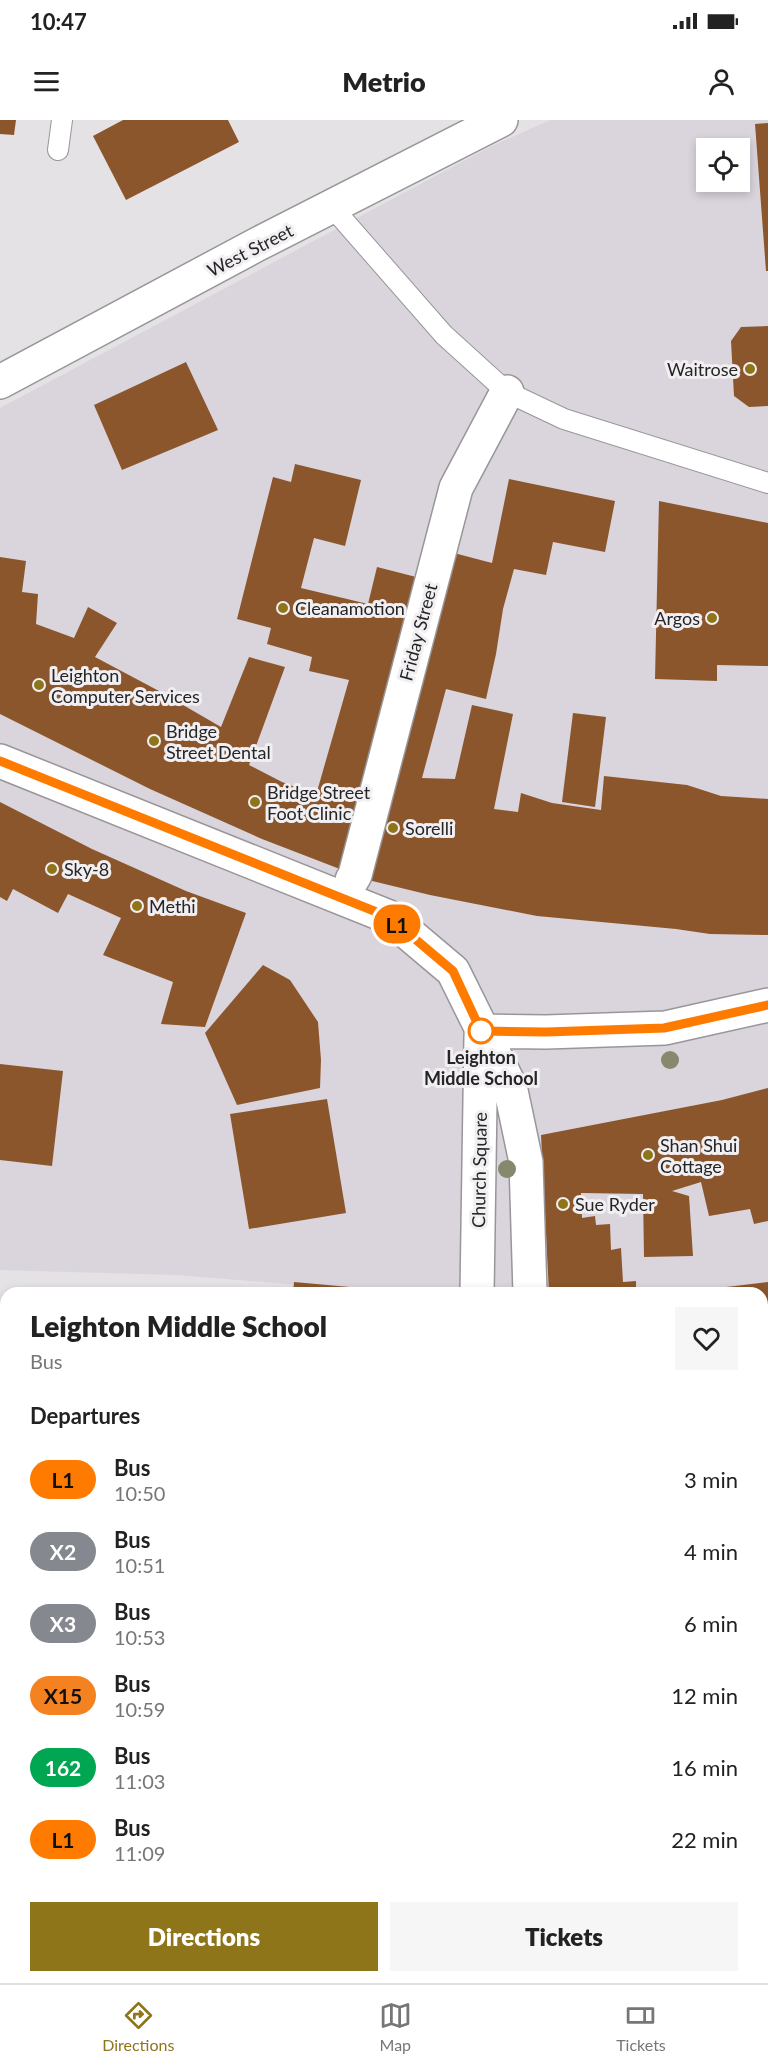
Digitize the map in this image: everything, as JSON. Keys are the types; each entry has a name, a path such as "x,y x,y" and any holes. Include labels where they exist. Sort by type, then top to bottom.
{"street":[{"name":"West Street","path":"0,382 256,246 501,120"},
{"name":"Friday Street","path":"352,880 456,488 507,392"},
{"path":"0,761 389,917 453,971 481,1031 546,1032 664,1028 768,1005"},
{"name":"Church Square","path":"477,1287 481,1031"},
{"name":"Church Square","path":"481,1031 510,1086 526,1162 530,1287"}],"lane":[{"path":"58,150 62,120"},
{"path":"332,207 444,336 507,392 564,419 768,483"}],"shaded area":[{"path":"550,120 768,120 768,1287 326,1287 177,1275 0,1270 0,408 490,147"}],"building":[{"path":"0,120 16,120 14,135 0,134"},
{"path":"123,120 228,120 239,142 126,200 93,136"},
{"path":"768,123 768,271 766,271 755,124"},
{"name":"Waitrose","path":"768,326 768,406 749,407 734,396 731,341 741,327"},
{"path":"186,362 218,430 122,470 94,405"},
{"path":"295,464 361,480 345,546 314,538 301,588 368,604 377,567 424,579 345,871 262,839 150,789 0,714 0,557 26,561 22,592 38,594 36,624 74,638 88,607 117,623 95,657 221,727 249,657 285,667 249,765 282,782 316,795 349,680 309,671 312,657 267,644 271,628 237,619 273,477 291,482"},
{"path":"509,479 615,501 605,552 553,542 546,575 514,569 503,609 486,699 446,689 422,778 455,779 472,705 513,714 494,809 518,812 521,793 552,803 601,810 604,776 687,785 721,796 768,799 768,935 710,934 537,916 430,895 364,879 454,553 492,563"},
{"name":"Argos","path":"659,501 768,523 768,666 717,665 717,681 655,679"},
{"path":"573,713 606,717 595,807 562,802"},
{"path":"0,802 92,849 186,891 246,913 205,1027 161,1024 173,982 103,955 121,918 68,894 58,913 13,889 7,901 0,897"},
{"path":"263,965 290,980 318,1022 321,1060 320,1088 237,1105 205,1033"},
{"path":"0,1064 63,1071 52,1166 0,1160"},
{"path":"768,1088 768,1221 754,1224 750,1209 709,1216 701,1182 672,1191 689,1196 693,1256 644,1257 643,1194 581,1193 582,1218 595,1216 596,1225 610,1224 611,1250 621,1248 623,1282 636,1281 636,1287 549,1287 541,1135 722,1100"},
{"path":"327,1099 346,1213 249,1229 230,1114"},
{"path":"294,1282 350,1287 294,1287"},
{"path":"768,1282 768,1287 726,1287"}],"bus line":[{"name":"L1","path":"0,761 389,917 453,971 481,1031 546,1032 664,1028 768,1005"}],"place":[{"name":"Waitrose","path":"750,369"},
{"name":"Cleanamotion","path":"283,608"},
{"name":"Argos","path":"712,618"},
{"name":"Leighton Computer Services","path":"39,685"},
{"name":"Bridge Street Dental","path":"154,741"},
{"name":"Bridge Street Foot Clinic","path":"255,802"},
{"name":"Sorelli","path":"393,828"},
{"name":"Sky-8","path":"52,869"},
{"name":"Methi","path":"137,906"},
{"name":"Leighton Middle School","path":"481,1031"},
{"name":"Shan Shui Cottage","path":"648,1155"},
{"name":"Sue Ryder","path":"563,1204"}]}
